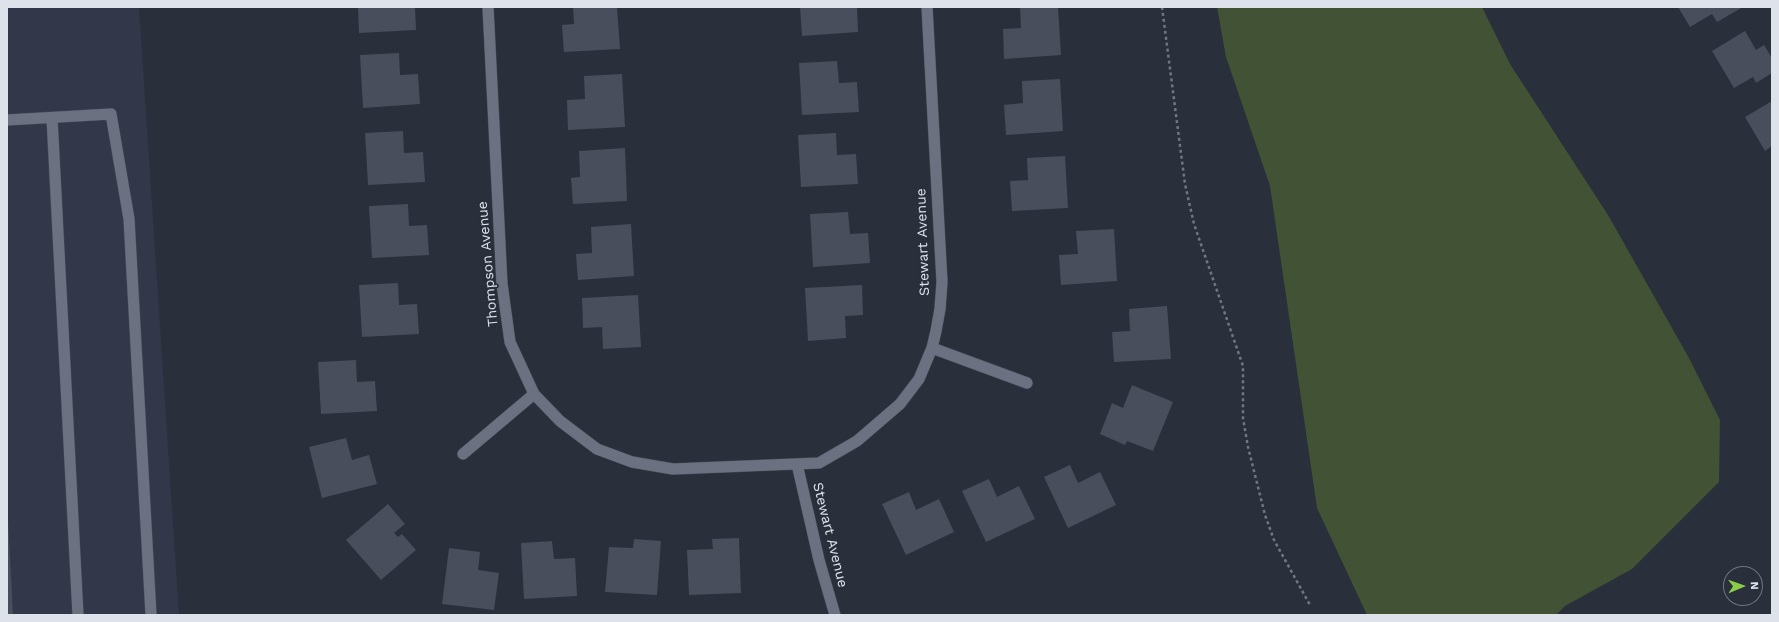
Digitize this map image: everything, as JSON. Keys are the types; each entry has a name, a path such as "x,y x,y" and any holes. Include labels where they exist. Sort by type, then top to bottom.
{"street":[{"name":"Thompson Avenue","path":"488,7 502,284 510,342 534,394 560,421 597,449 632,462 674,469 797,464"},
{"name":"Stewart Avenue","path":"835,615 819,560 797,464 819,462 857,441 880,422 900,404 919,379 932,348 940,309 942,282 927,7"},
{"path":"7,120 111,114 129,219 151,615"},
{"path":"52,118 78,615"},
{"path":"932,348 1026,383"},
{"path":"464,454 534,394"}],"path":[{"path":"1162,7 1185,184 1194,224 1243,366 1243,418 1248,447 1265,515 1274,540 1310,605"}],"shaded area":[{"path":"7,7 139,7 179,615 7,615"}],"green space":[{"path":"1217,7 1482,7 1510,64 1608,215 1689,358 1720,420 1719,482 1632,569 1565,606 1556,615 1367,615 1317,508 1270,186 1226,57"}],"building":[{"path":"358,7 415,7 416,30 359,33"},
{"path":"573,7 617,7 620,49 564,52 562,25 574,24"},
{"path":"800,7 857,7 858,32 802,36"},
{"path":"1020,7 1058,7 1061,55 1004,59 1003,29 1021,28"},
{"path":"1678,7 1743,7 1717,22 1712,14 1690,27"},
{"path":"1745,31 1756,50 1764,45 1772,58 1772,73 1756,83 1753,77 1734,88 1712,51"},
{"path":"399,53 400,75 418,74 420,104 363,108 360,55"},
{"path":"837,61 839,83 857,82 859,112 802,115 799,63"},
{"path":"622,74 625,127 568,130 567,100 585,99 584,76"},
{"path":"1060,79 1063,131 1006,135 1004,105 1023,103 1022,81"},
{"path":"1772,101 1772,146 1765,151 1745,117"},
{"path":"403,131 404,153 423,152 425,182 368,185 365,133"},
{"path":"836,133 837,155 856,154 858,184 801,187 798,135"},
{"path":"625,148 627,201 573,204 571,178 580,177 579,151"},
{"path":"1065,156 1068,208 1012,211 1010,181 1028,180 1027,158"},
{"path":"408,204 409,226 427,225 429,255 372,258 369,206"},
{"path":"848,212 850,234 868,233 870,263 813,267 810,214"},
{"path":"631,224 634,276 578,280 576,254 592,253 591,227"},
{"path":"1114,229 1117,281 1061,285 1059,255 1078,254 1076,231"},
{"path":"398,283 399,305 417,304 419,334 362,337 359,285"},
{"path":"862,285 863,315 845,316 846,338 808,341 805,288"},
{"path":"638,295 641,347 603,349 602,327 583,328 582,298"},
{"path":"1167,306 1171,359 1114,362 1112,332 1130,331 1129,309"},
{"path":"356,360 357,382 375,381 377,411 321,414 318,362"},
{"path":"1132,385 1173,402 1153,451 1127,441 1125,445 1100,434 1112,403 1123,408"},
{"path":"346,438 352,460 369,455 377,484 322,498 309,447"},
{"path":"1070,465 1078,483 1100,472 1116,505 1068,528 1044,477"},
{"path":"989,479 997,497 1019,486 1035,519 986,542 962,491"},
{"path":"909,492 916,510 939,499 954,532 906,555 882,504"},
{"path":"388,504 405,524 394,533 398,537 402,534 416,550 381,580 346,540"},
{"path":"8,519 13,615 7,615"},
{"path":"739,538 741,593 689,595 687,550 713,549 712,539"},
{"path":"634,539 661,541 657,595 605,592 609,547 633,548"},
{"path":"552,541 554,559 575,558 577,596 524,599 521,543"},
{"path":"449,548 480,552 478,570 499,573 494,610 442,604"}]}
